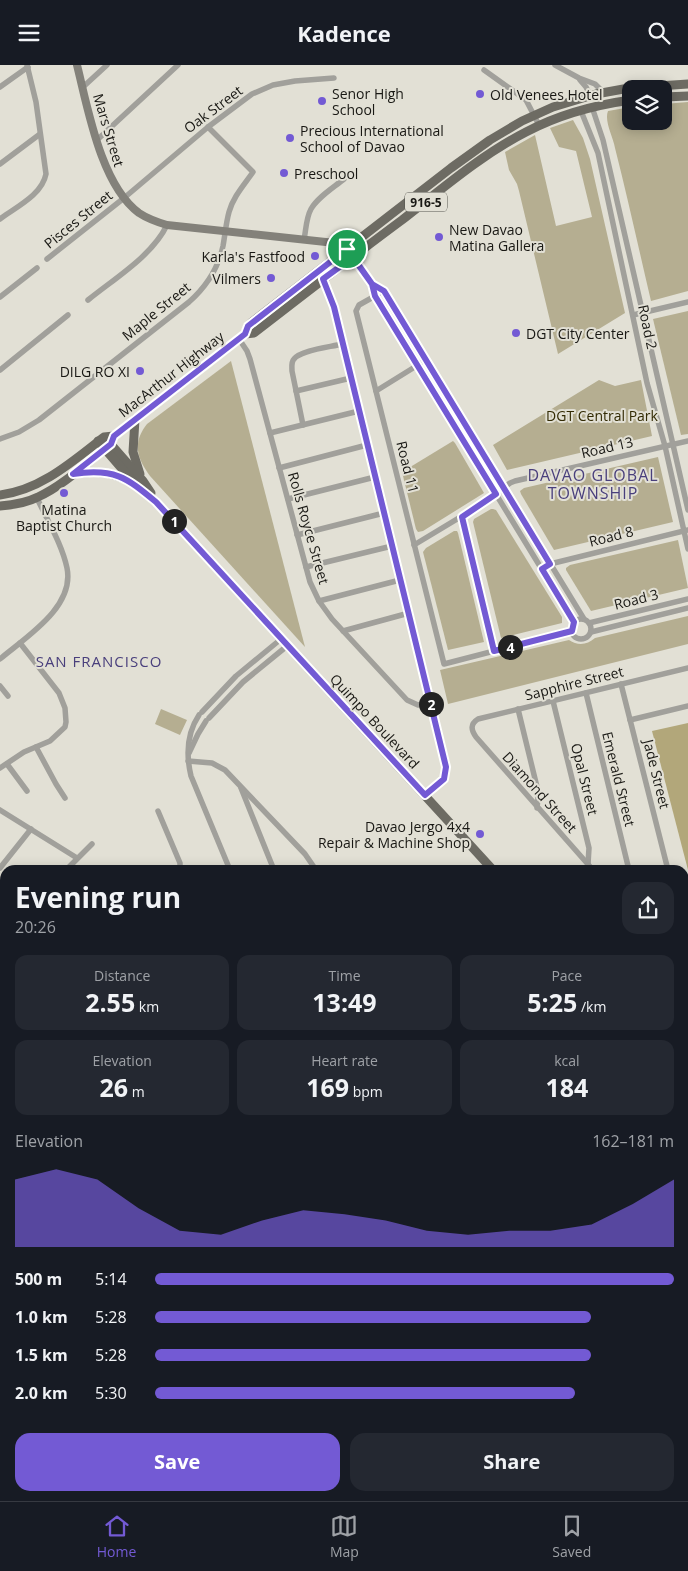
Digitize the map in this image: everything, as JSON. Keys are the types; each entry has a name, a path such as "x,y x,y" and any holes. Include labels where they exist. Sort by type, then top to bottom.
{"main road":[{"name":"MacArthur Highway","path":"242,337 248,326 451,168 490,140 535,114 602,92 688,84"},
{"path":"672,96 688,95"},
{"name":"MacArthur Highway","path":"0,506 37,498 73,474 135,419 242,337 254,333 497,149 540,125 592,107 622,102"},
{"path":"451,168 458,177"},
{"path":"413,197 420,206"},
{"path":"135,419 133,453 140,484"},
{"name":"MacArthur Highway","path":"101,439 110,443"},
{"path":"0,495 29,488 50,478 101,439"},
{"name":"Quimpo Boulevard","path":"101,439 110,443 140,484 156,502 488,865"},
{"path":"73,474 91,471 110,473 140,484"}],"street":[{"name":"Mars Street","path":"77,65 106,168 124,198 138,212 147,218 167,225 338,244 347,249"},
{"path":"83,87 107,65"},
{"path":"97,140 178,65"},
{"path":"554,65 595,84 602,92"},
{"path":"0,87 28,66 45,165 44,181 36,193 0,219"},
{"path":"484,70 526,100 540,125"},
{"name":"Oak Street","path":"124,198 208,127 239,103 262,89 296,81 334,77"},
{"path":"579,78 590,95"},
{"name":"Road 2","path":"592,107 600,131 688,511"},
{"name":"Road 2","path":"581,111 596,147 647,383 686,530 688,549"},
{"name":"Maple Street","path":"0,439 19,432 39,420 189,302 210,279 220,256 232,203 253,172 208,127"},
{"path":"0,164 40,134"},
{"path":"304,240 311,209 344,179"},
{"name":"Pisces Street","path":"47,259 124,198"},
{"path":"612,217 620,216"},
{"path":"88,300 150,249 160,238 167,225"},
{"path":"347,249 372,284 375,296 400,338 574,622 572,631 576,638 588,637 591,632 587,621 550,564 384,291 372,284"},
{"path":"0,297 37,268"},
{"path":"323,279 331,299 351,378 431,702 446,771 444,779 425,795"},
{"name":"Road 11","path":"384,291 360,305 356,311 444,664 494,651"},
{"path":"633,315 688,302"},
{"path":"0,369 68,315"},
{"path":"400,338 409,333"},
{"name":"Rolls Royce Street","path":"242,337 250,359 310,582 318,601 324,610 407,700 418,705 431,702"},
{"path":"303,425 292,367 294,358 304,353 342,344"},
{"path":"376,391 426,360"},
{"path":"296,391 351,378"},
{"path":"647,383 658,380"},
{"path":"270,433 359,411"},
{"name":"Road 13","path":"414,545 462,517 510,483 688,441"},
{"path":"279,467 367,445"},
{"path":"476,460 484,455"},
{"path":"288,499 375,477"},
{"path":"0,659 56,609 63,600 68,579 62,551 37,498"},
{"path":"298,535 384,513"},
{"path":"462,517 494,651 572,631"},
{"name":"Road 8","path":"542,569 550,564 686,530"},
{"path":"306,567 392,546"},
{"path":"318,601 400,580"},
{"name":"Road 3","path":"587,621 688,599"},
{"name":"Road 3","path":"591,632 688,608"},
{"path":"343,631 409,613"},
{"path":"574,622 579,619 587,621"},
{"path":"228,865 191,776 188,758 190,731 200,713 248,665 284,642"},
{"path":"188,758 198,734 216,710 284,642"},
{"path":"0,768 24,752 50,741 65,727 67,717 59,693 20,643"},
{"name":"Sapphire Street","path":"472,728 474,722 478,719 688,668"},
{"name":"Jade Street","path":"621,684 667,865"},
{"path":"0,686 8,696"},
{"name":"Emerald Street","path":"586,693 628,865"},
{"name":"Opal Street","path":"553,701 589,848 588,864"},
{"path":"208,704 216,710"},
{"path":"630,720 688,706"},
{"path":"518,709 537,787 537,808"},
{"name":"Diamond Street","path":"472,728 476,737 588,864"},
{"path":"36,747 65,798"},
{"path":"188,758 212,763 224,770 313,865"},
{"path":"6,764 27,791"},
{"path":"239,784 272,865"},
{"path":"0,810 77,858"},
{"path":"158,811 180,865"},
{"path":"3,865 31,829"},
{"path":"71,865 92,844"}],"green space":[{"path":"688,102 688,291 651,301 607,115 608,111 622,109 622,130 672,130 672,103"},
{"path":"573,120 583,138 590,159 625,313 558,354 519,191 509,170 505,152 535,135 556,226 592,217 576,151 559,147 550,128"},
{"path":"688,311 688,434 681,435 653,319"},
{"path":"231,361 305,647 150,476 139,457 139,438 147,424"},
{"name":"DGT Central Park","path":"599,380 615,386 641,380 652,436 507,470 493,445"},
{"path":"453,441 484,493 423,531 418,532 402,472"},
{"path":"658,457 673,522 554,550 520,491 524,488"},
{"path":"491,509 496,510 562,617 562,623 501,638 473,522 474,519"},
{"path":"454,531 458,533 484,642 448,650 423,552 426,548"},
{"path":"678,540 688,588 591,611 566,570 570,565"},
{"path":"688,616 688,644 448,704 440,670 569,640 579,644 586,643 595,638"},
{"path":"161,709 187,720 180,735 155,724"}],"shaded area":[{"path":"688,723 688,865 687,865 652,731"}],"place":[{"name":"Old Venees Hotel","path":"480,94"},
{"name":"Senor High School","path":"322,101"},
{"name":"Precious International School of Davao","path":"290,138"},
{"name":"Preschool","path":"284,173"},
{"name":"New Davao Matina Gallera","path":"439,237"},
{"name":"Karla's Fastfood","path":"315,256"},
{"name":"Vilmers","path":"271,278"},
{"name":"DGT City Center","path":"516,333"},
{"name":"DILG RO XI","path":"140,371"},
{"name":"Matina Baptist Church","path":"64,493"},
{"name":"Davao Jergo 4x4 Repair & Machine Shop","path":"480,834"}],"district":[{"name":"DAVAO GLOBAL TOWNSHIP","path":"593,484"},
{"name":"SAN FRANCISCO","path":"99,661"}],"route":[{"path":"347,249 248,326 245,334 114,436 111,444 73,474 91,471 114,474 137,486 156,502 425,795 442,782 446,775 446,767 334,307 323,279 353,257 372,284 375,296 496,494 462,517 494,651 572,631 571,628 574,622 542,569 550,564 504,488 384,291 372,284 360,267 353,257 347,249"}]}
